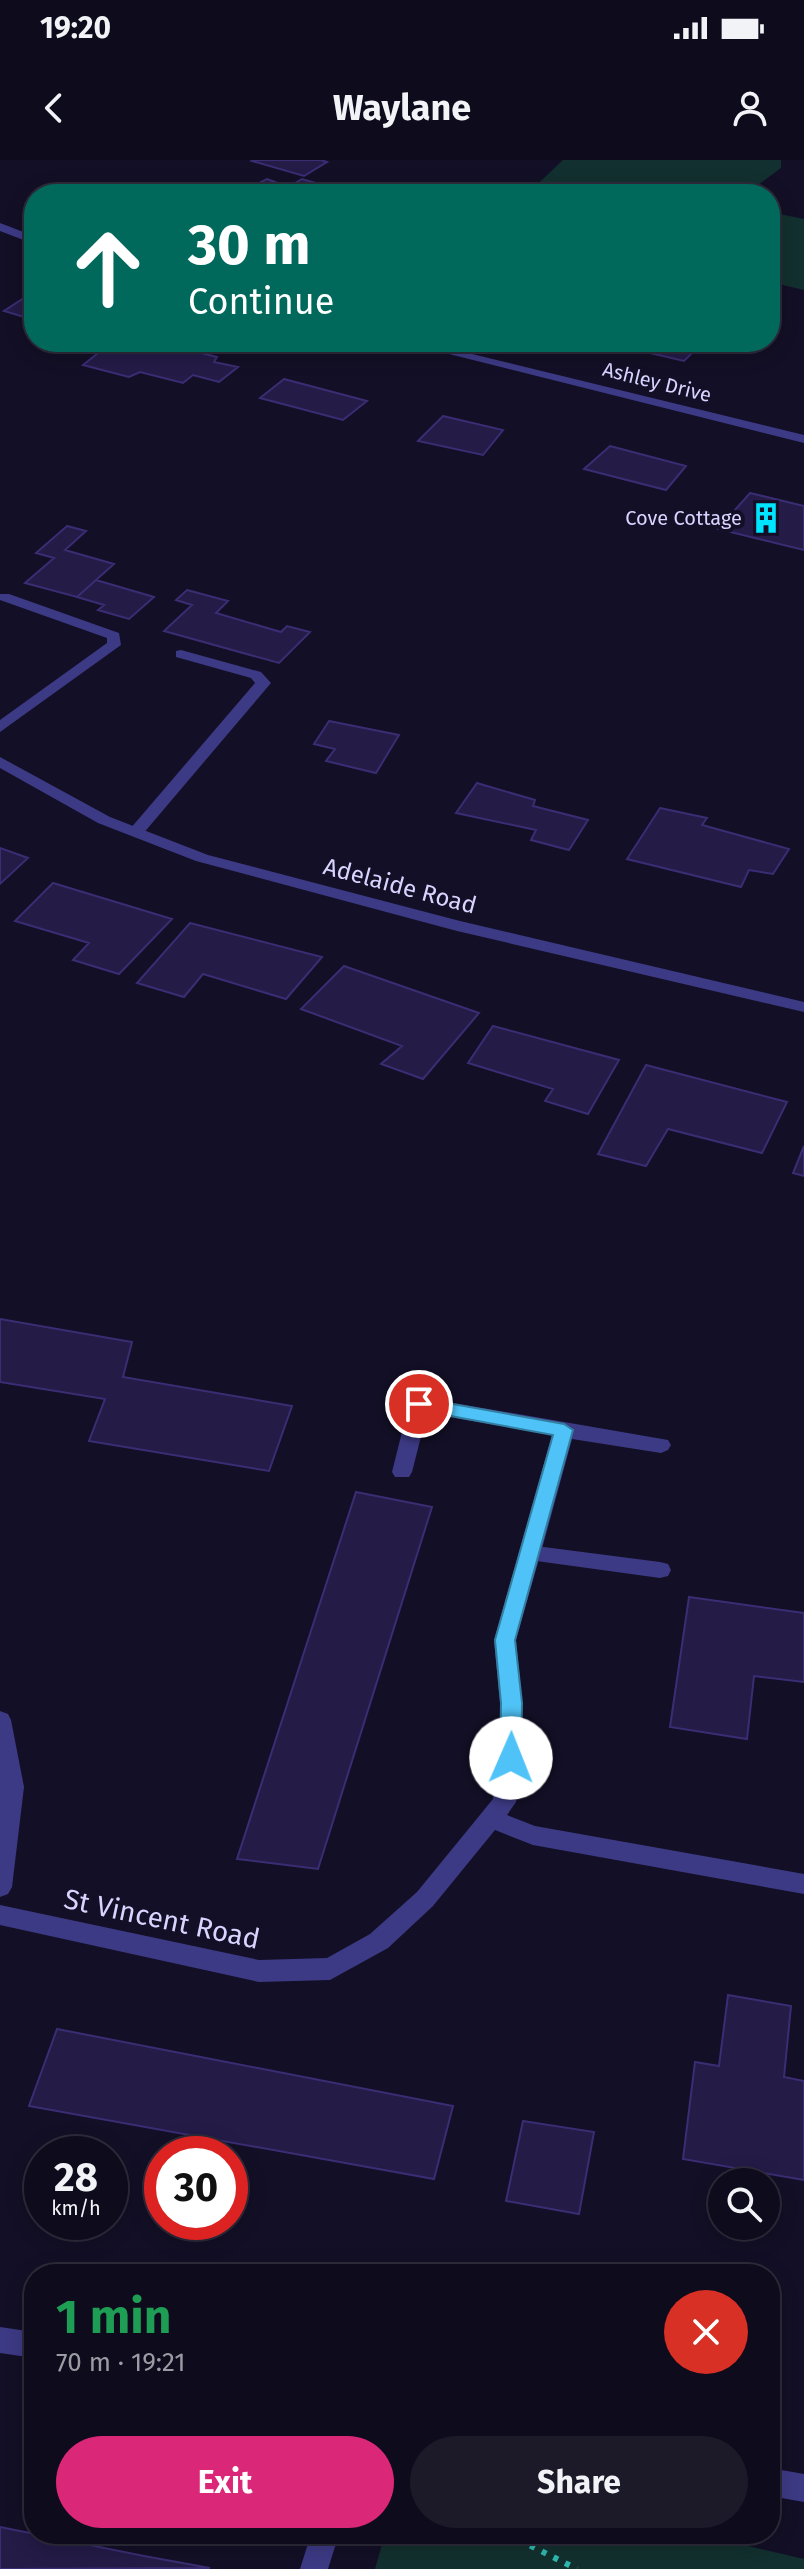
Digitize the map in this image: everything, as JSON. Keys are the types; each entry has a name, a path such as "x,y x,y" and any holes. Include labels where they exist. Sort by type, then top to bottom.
{"street":[{"path":"0,227 24,236"},
{"name":"Ashley Drive","path":"448,352 804,439"},
{"path":"0,727 114,645 114,636 4,597"},
{"path":"136,832 263,683 256,675 181,654"},
{"name":"Adelaide Road","path":"0,762 104,820 202,858 457,926 804,1007"},
{"path":"402,1472 419,1404 661,1445"},
{"name":"St Vincent Road","path":"0,1915 259,1971 330,1969 379,1941 425,1899 504,1802 511,1758 511,1703 505,1640 564,1430"},
{"path":"532,1546 660,1570"},
{"path":"0,1720 6,1786 0,1887"},
{"path":"490,1818 533,1835 804,1884"},
{"path":"0,2340 24,2344"},
{"path":"780,2484 804,2488"},
{"path":"314,2569 322,2544"}],"path":[{"path":"527,2544 577,2569"}],"green space":[{"path":"563,160 781,160 781,168 759,184 538,184"},
{"path":"780,214 804,219 804,290 780,284"},
{"path":"382,2544 739,2544 804,2559 804,2569 375,2569"}],"building":[{"path":"252,161 327,162 304,176"},
{"path":"267,179 280,184 257,184"},
{"path":"302,179 320,184 293,184"},
{"path":"24,298 24,317 4,311"},
{"path":"99,352 197,352 217,357 214,362 238,367 219,382 193,375 183,383 140,372 129,377 83,365"},
{"path":"646,352 693,352 684,361"},
{"path":"284,379 367,401 343,420 260,398"},
{"path":"443,416 503,430 483,455 418,441"},
{"path":"610,446 686,466 666,490 584,469"},
{"name":"Cove Cottage","path":"750,493 804,506 804,550 718,529"},
{"path":"67,526 86,531 65,550 114,564 77,597 25,583 54,558 36,553"},
{"path":"96,580 154,597 129,619 98,610 104,605 77,597"},
{"path":"187,590 228,601 216,613 281,632 287,626 310,632 279,663 164,631 192,605 176,600"},
{"path":"329,721 399,735 376,773 326,761 335,749 314,744"},
{"path":"477,783 535,800 533,806 588,820 569,850 531,840 536,830 456,813"},
{"path":"660,808 707,818 702,825 789,849 773,874 749,870 741,887 627,859"},
{"path":"0,848 28,858 0,884"},
{"path":"53,883 172,919 119,974 73,960 89,943 15,921"},
{"path":"190,923 322,957 286,999 203,974 184,997 137,983"},
{"path":"344,966 479,1013 423,1079 381,1064 402,1046 301,1009"},
{"path":"493,1026 619,1060 588,1114 545,1101 553,1089 468,1063"},
{"path":"646,1065 787,1102 762,1153 668,1129 646,1166 598,1154"},
{"path":"804,1146 804,1176 793,1173"},
{"path":"0,1319 132,1342 123,1377 292,1406 269,1471 89,1441 105,1399 0,1382"},
{"path":"356,1492 432,1507 318,1869 237,1859"},
{"path":"689,1597 804,1613 804,1682 754,1676 747,1739 670,1727"},
{"path":"728,1995 791,2006 784,2077 804,2081 804,2180 780,2176 780,2168 735,2168 683,2159 695,2062 719,2066"},
{"path":"57,2029 453,2106 434,2179 248,2145 248,2136 195,2136 29,2106"},
{"path":"523,2121 594,2132 579,2214 506,2201"},
{"path":"0,2527 24,2532 24,2544 84,2544 210,2568 0,2569"}],"place":[{"name":"Cove Cottage","path":"766,518"}],"route":[{"path":"419,1404 564,1430 505,1640 511,1703 511,1758"}]}
